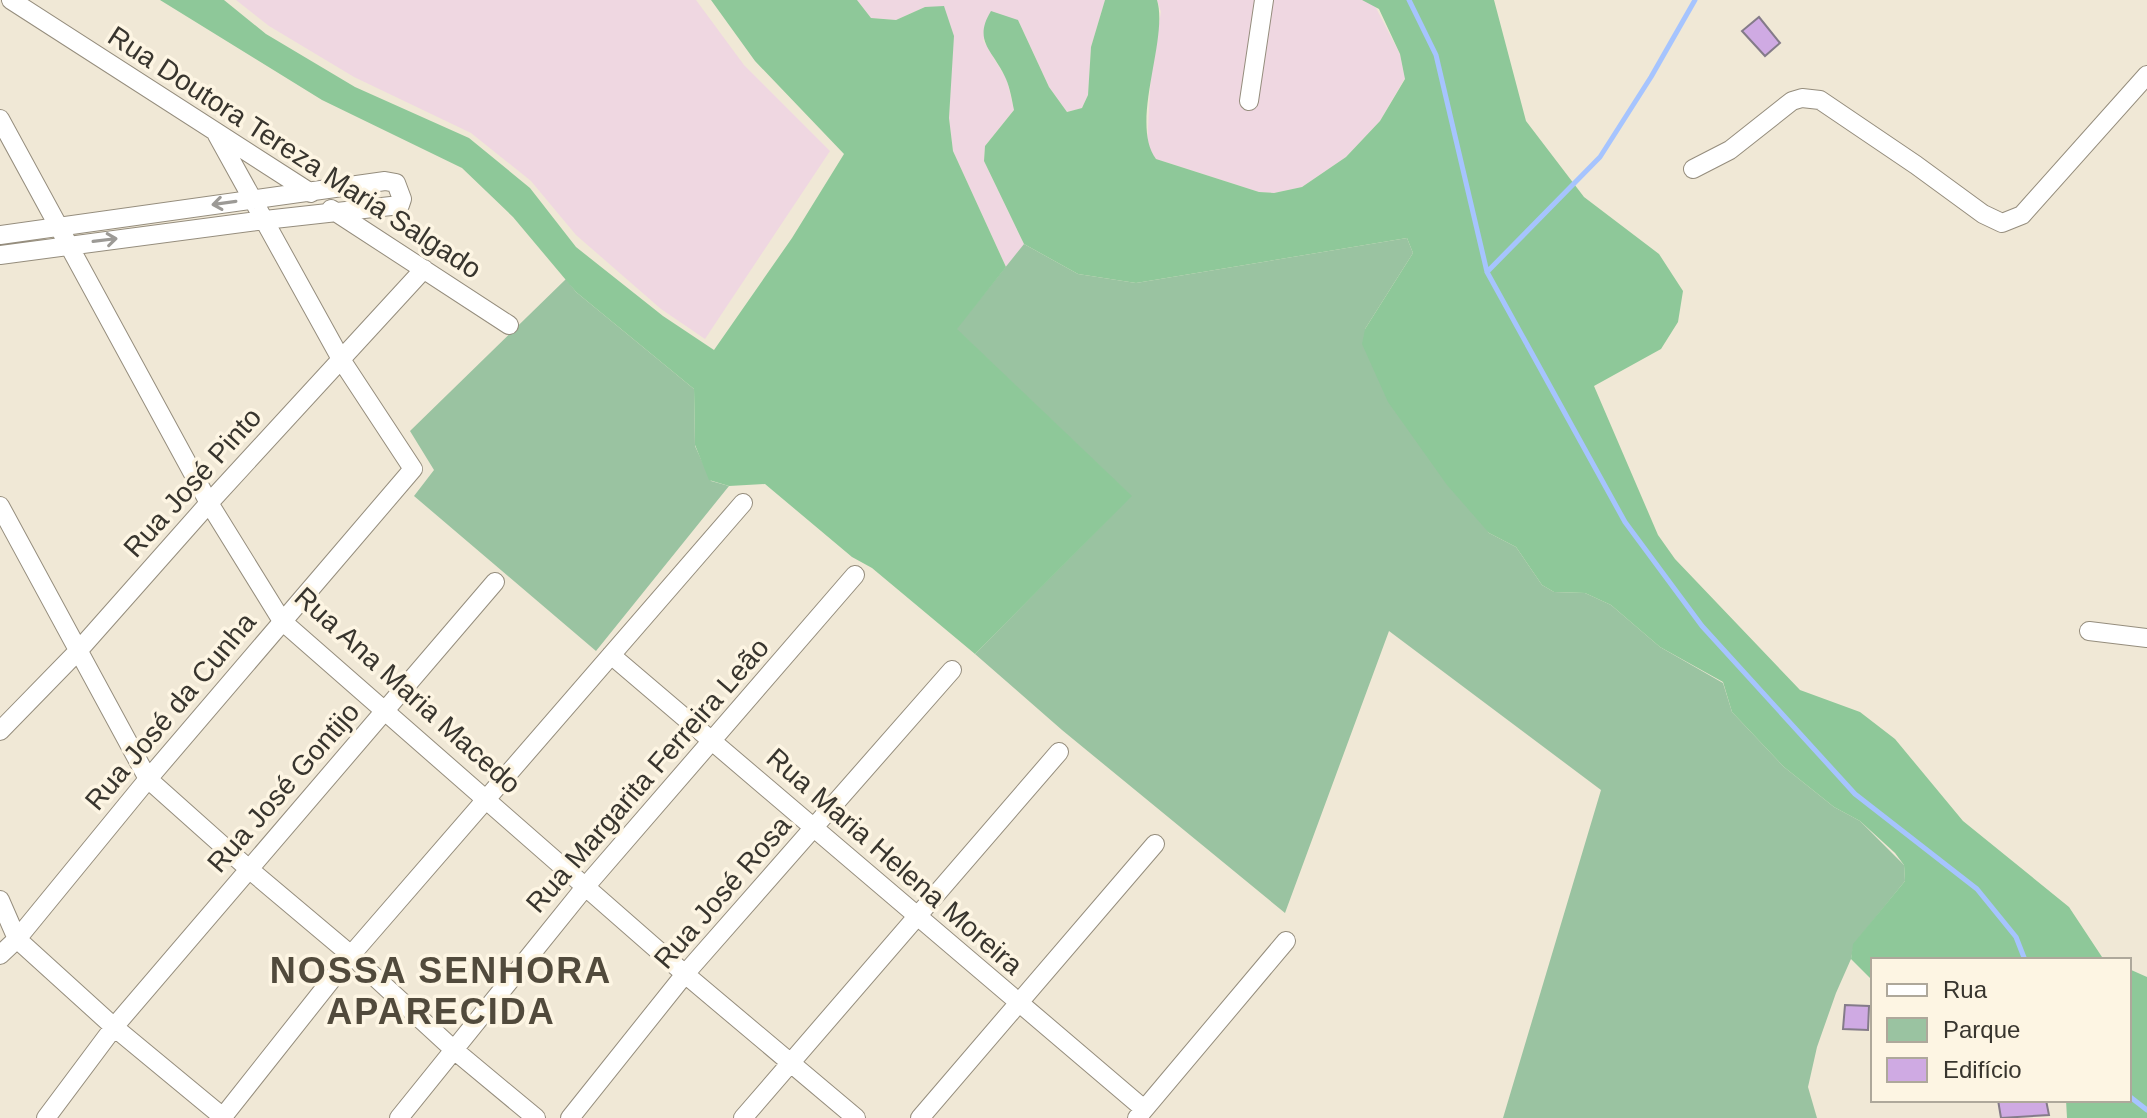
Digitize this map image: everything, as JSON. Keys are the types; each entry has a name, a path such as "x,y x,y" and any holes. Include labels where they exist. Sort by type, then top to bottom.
{"street":[{"name":"Rua Doutora Tereza Maria Salgado","path":"11,0 509,325"},
{"path":"1249,101 1264,0"},
{"path":"1693,169 1730,150 1792,101 1802,98 1820,100 1983,214 2002,223 2022,215 2147,75"},
{"name":"Rua Ana Maria Macedo","path":"0,119 209,503 282,621 685,974 856,1118"},
{"name":"Rua José da Cunha","path":"0,955 17,939 148,779 413,469 342,361 217,135"},
{"path":"0,235 385,181 396,183 401,195 400,205 0,255"},
{"name":"Rua José Pinto","path":"0,731 78,651 424,269"},
{"path":"0,900 17,939 114,1027 223,1118 351,955 743,503"},
{"path":"0,506 148,779 351,955 453,1049 536,1118"},
{"name":"Rua Margarita Ferreira Leão","path":"399,1118 586,886 855,575"},
{"name":"Rua José Gontijo","path":"46,1118 114,1027 495,582"},
{"path":"2089,631 2147,638"},
{"name":"Rua Maria Helena Moreira","path":"611,655 1018,1004 1140,1114"},
{"name":"Rua José Rosa","path":"570,1118 685,974 952,670"},
{"path":"743,1118 1059,752"},
{"path":"920,1118 1155,844"},
{"path":"1140,1114 1286,941"}],"shaded area":[{"path":"236,0 696,0 744,65 830,151 705,339 661,309 576,235 531,181 471,133 354,77 269,26"},
{"path":"857,0 1105,0 1091,47 1088,95 1082,108 1067,112 1049,87 1018,20 983,40 1007,80 1014,110 985,146 984,161 1024,244 1006,267 953,151 949,118 951,77 925,7 896,20 871,18"},
{"path":"1157,0 1363,0 1375,6 1400,54 1405,78 1380,121 1346,157 1302,187 1274,193 1259,192 1156,159 1147,147 1151,72 1161,12"}],"green space":[{"path":"160,0 224,0 266,34 355,87 469,138 530,188 576,247 663,316 714,350 792,238 844,154 755,61 711,0 857,0 871,18 896,20 925,7 944,6 954,36 949,118 953,151 1006,267 957,329 1132,496 975,654 765,484 729,486 709,480 695,445 694,389 576,292 513,217 462,168 322,100"},
{"path":"1105,0 1157,0 1158,36 1146,124 1156,159 1259,192 1274,193 1302,187 1346,157 1380,121 1405,79 1400,54 1379,9 1362,0 1494,0 1526,121 1584,197 1659,254 1683,291 1678,322 1661,349 1594,386 1658,535 1675,559 1800,690 1860,712 1895,739 1963,821 2069,907 2104,958 1871,958 1871,979 1851,959 1853,944 1905,881 1904,865 1895,853 1860,821 1834,807 1784,767 1732,712 1723,682 1660,647 1611,605 1585,593 1554,592 1542,585 1516,547 1489,533 1447,485 1388,402 1362,344 1365,329 1413,253 1407,238 1136,283 1078,274 1024,244 984,161 985,146 1014,110 1006,79 984,39 986,22 991,11 1018,20 1049,87 1067,112 1082,108 1088,95 1091,47"},
{"path":"1407,238 1413,253 1365,329 1489,533 1516,547 1542,585 1554,592 1585,593 1611,605 1660,647 1723,683 1732,712 1784,767 1834,807 1860,821 1904,865 1905,881 1854,944 1817,1047 1808,1087 1817,1118 1503,1118 1601,790 1389,631 1285,913 1062,730 975,654 1131,496 956,329 1024,244 1078,274 1136,283"},
{"path":"566,279 576,292 694,389 695,446 711,481 729,486 596,651 414,496 434,470 410,431"},
{"path":"2131,970 2147,977 2147,1118 2067,1118 2066,1102 2131,1102"}],"building":[{"path":"1759,17 1780,43 1765,56 1742,31"},
{"path":"1845,1005 1869,1006 1868,1030 1843,1029"},
{"path":"1998,1102 2046,1102 2049,1115 2001,1118"}],"waterway":[{"path":"1409,0 1436,55 1487,272 1625,522 1702,626 1855,794 1977,889 2016,937 2024,958"},
{"path":"1487,272 1600,157 1695,0"},
{"path":"2131,1098 2147,1110"}],"district":[{"name":"NOSSA SENHORA APARECIDA","path":"441,990"}]}
